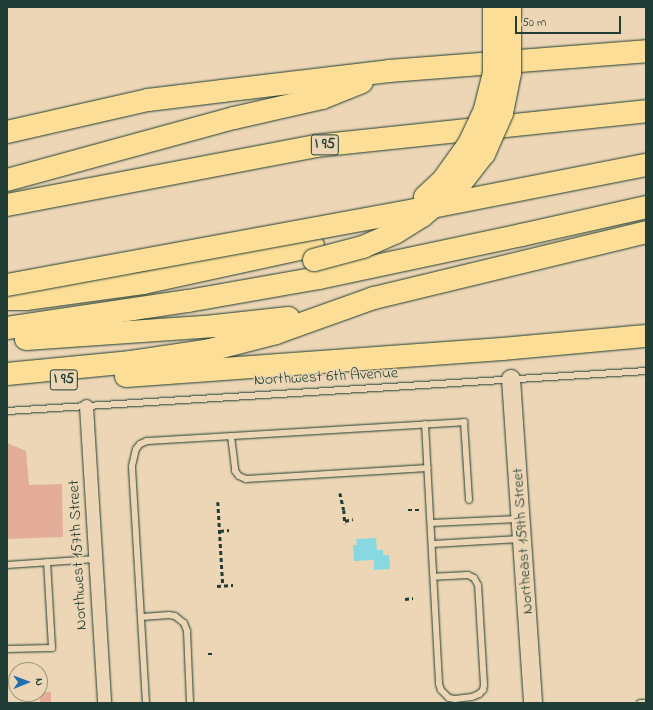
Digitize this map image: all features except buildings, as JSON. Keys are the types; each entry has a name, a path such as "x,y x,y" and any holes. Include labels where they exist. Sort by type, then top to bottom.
{"highway":[{"path":"315,261 388,228 444,179 469,144 485,109 494,72 494,7"},
{"path":"7,328 54,322 315,261 363,247 402,229 422,216 461,184 484,154 502,113 510,73 510,7"},
{"path":"7,132 148,100 389,71 646,51"},
{"path":"7,180 234,118 322,98 389,71"},
{"name":"I 95","path":"7,206 316,146 646,111"},
{"path":"7,285 416,210 646,165"},
{"path":"7,299 26,299 315,261 521,236 646,207"},
{"path":"7,374 131,362 210,350 276,333 374,298 646,232"},
{"path":"7,341 215,326 324,315"},
{"name":"I 95","path":"7,383 122,377 502,349 646,336"}],"street":[{"name":"Northeast 159th Street","path":"512,379 533,703"},
{"name":"Northwest 157th Street","path":"86,406 104,703"}],"lane":[{"name":"Northwest 6th Avenue","path":"7,411 646,371"},
{"path":"146,703 132,466 136,449 140,444 147,441 464,422 469,500"},
{"path":"425,424 439,684 441,690 449,698 455,699 472,697 479,694 484,684 478,585 474,578 468,575 434,577"},
{"path":"231,436 235,471 239,476 246,479 254,480 428,468"},
{"path":"431,523 522,519"},
{"path":"432,544 523,538"},
{"path":"7,565 96,559"},
{"path":"7,649 52,648 47,562"},
{"path":"142,617 169,615 175,616 184,623 187,631 190,703"},
{"path":"640,703 646,703"}],"path":[{"path":"340,494 345,524"},
{"path":"218,502 223,585"},
{"path":"408,510 421,510"},
{"path":"345,521 353,519"},
{"path":"220,531 229,530"},
{"path":"216,586 233,585"},
{"path":"405,599 413,598"},
{"path":"208,654 214,654"}],"water":[{"path":"376,538 377,550 383,550 383,555 389,555 390,569 374,570 374,560 354,561 353,545 357,545 356,539"}]}
